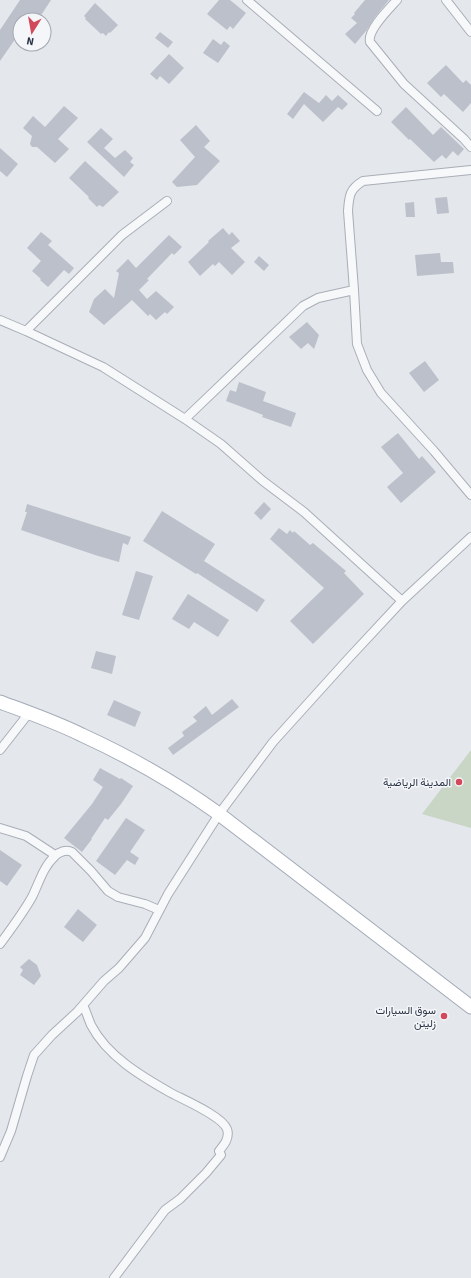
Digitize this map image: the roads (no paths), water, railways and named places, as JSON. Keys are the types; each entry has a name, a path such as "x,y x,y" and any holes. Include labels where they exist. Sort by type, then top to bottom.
{"main road":[{"path":"0,702 82,734 157,773 190,793 471,1007"}],"street":[{"path":"247,0 377,111"},
{"path":"397,0 371,32 369,39 370,42 404,84 471,147"},
{"path":"446,0 471,32"},
{"path":"471,170 363,181 355,186 348,198 357,344 367,370 381,393 434,451 471,495"},
{"path":"26,331 122,235 167,201"},
{"path":"185,419 303,306 318,298 354,290"},
{"path":"0,320 103,367 185,419 221,444 264,481 304,512 402,601"},
{"path":"0,1156 11,1131 26,1076 34,1055 52,1035 78,1012 104,981 132,955 145,938 159,910 219,814 273,742 402,601 471,537"},
{"path":"0,750 29,713"},
{"path":"0,828 26,836 55,855"},
{"path":"0,944 32,897 42,872 55,855 64,851 69,850 72,852 91,870 108,891 118,897 145,904 159,910"},
{"path":"83,1005 90,1024 96,1034 121,1060 170,1092 214,1116 227,1130 225,1144 219,1151 221,1155 180,1199 165,1210 114,1278"}],"place":[{"name":"المدينة الرياضية","path":"459,782"},
{"name":"سوق السيارات زليتن","path":"444,1016"}]}
